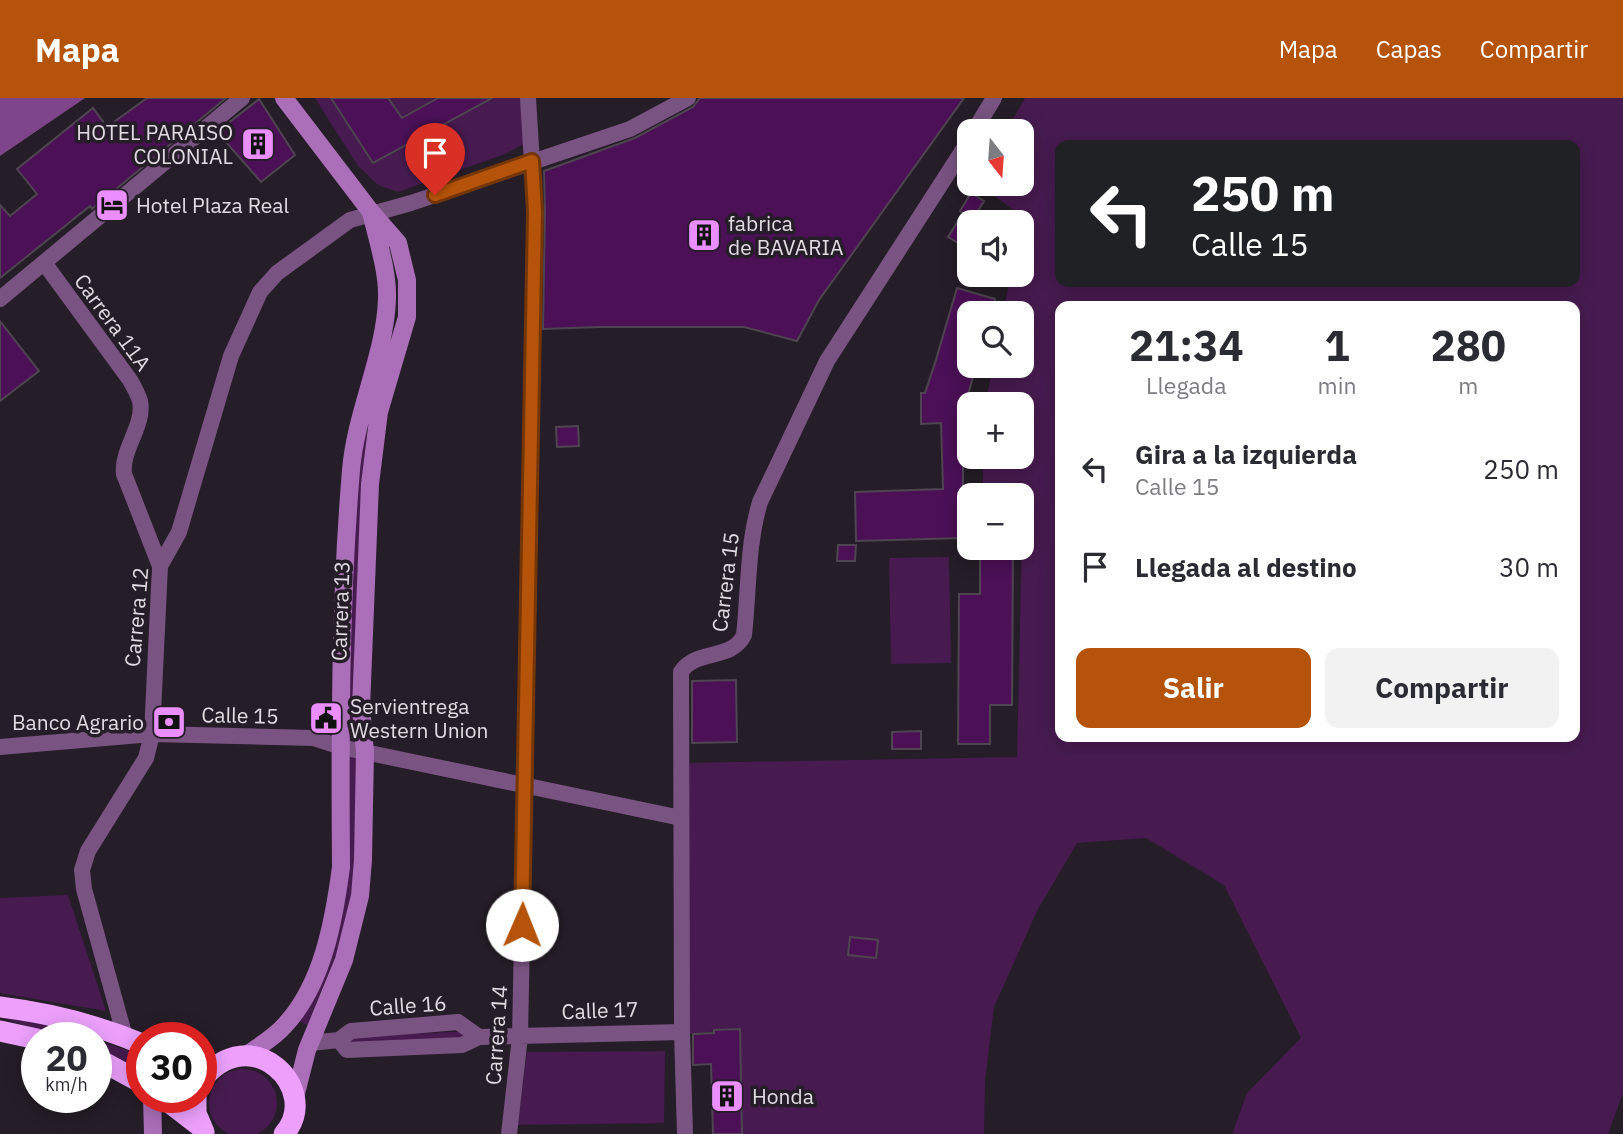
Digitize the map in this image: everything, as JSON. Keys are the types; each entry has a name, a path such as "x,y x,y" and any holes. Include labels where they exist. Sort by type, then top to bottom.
{"highway":[{"path":"0,1007 52,1016 126,1038"},
{"path":"0,1031 21,1036"},
{"path":"217,1060 247,1055 261,1058 279,1069 291,1087 295,1116 284,1134"},
{"path":"217,1064 223,1060"},
{"path":"182,1113 204,1131"},
{"path":"196,1113 204,1131"}],"street":[{"path":"0,299 242,98"},
{"name":"Carrera 13","path":"284,98 398,243 407,280 407,317 379,412 370,484 361,708 365,751 360,896 344,960 299,1072 295,1116"},
{"name":"Carrera 14","path":"509,1134 520,1037 525,785 535,212 528,98"},
{"path":"371,212 411,203 630,130 688,98"},
{"path":"981,119 994,98"},
{"name":"Carrera 15","path":"685,1134 682,1032 681,672 690,661 736,648 742,641 752,527 760,502 827,361 957,159"},
{"name":"Carrera 13","path":"247,1055 283,1027 299,1009 312,984 336,906 341,867 343,591 351,466 359,418 382,340 387,298 371,212"},
{"name":"Carrera 12","path":"127,1022 84,889 82,870 88,851 146,758 152,734 160,566 179,532 231,356 260,292 277,273 350,219 371,212"},
{"name":"Carrera 11A","path":"45,264 138,394 141,413 123,467 160,566"},
{"name":"Calle 15","path":"0,747 152,734 313,738 341,747 681,818"},
{"name":"Calle 16","path":"310,1043 339,1040 351,1031 458,1022 478,1037 520,1037"},
{"name":"Calle 17","path":"520,1037 682,1032"},
{"path":"152,1113 153,1134"}],"shaded area":[{"path":"0,98 85,98 0,156"},
{"path":"315,98 529,98 529,141 505,154 398,192 378,185 358,166"},
{"path":"1025,98 1623,98 1623,1093 1608,1134 1232,1134 1247,1093 1301,1038 1224,885 1146,838 1077,843 1037,911 994,1007 985,1081 984,1134 742,1134 740,1029 687,1034 687,763 1017,757 1021,560 1034,560 1034,483 983,483 983,469 1034,469 1034,392 988,392 990,378 1034,378 1034,301 1006,301 1008,287 1034,287 1034,210 1014,210 994,196 1034,196 1034,119 1013,119"},
{"path":"383,242 395,277 393,307 372,388 361,489 357,740 347,739 350,464 361,382 382,304"},
{"path":"949,557 951,663 891,664 889,558"},
{"path":"346,753 356,755 358,864 344,936 307,1025 298,1020 334,934"},
{"path":"68,895 106,1011 0,993 0,898"},
{"path":"0,1017 39,1022 21,1022 21,1024"},
{"path":"504,1030 503,1040 319,1044 321,1037"},
{"path":"112,1045 126,1050 126,1067 112,1060"},
{"path":"665,1051 664,1123 518,1125 527,1052"},
{"path":"230,1071 256,1071 272,1084 275,1090 275,1116 262,1132 256,1135 230,1135 214,1122 211,1116 210,1113 217,1113 217,1081"}],"building":[{"path":"147,98 226,98 92,209 90,206 0,278 0,205 10,216 37,194 17,169 93,108 107,127"},
{"path":"331,98 388,98 402,118 438,98 492,98 373,163"},
{"name":"fabrica de BAVARIA","path":"700,98 964,98 819,300 797,341 744,327 543,329 544,171 635,138 693,107"},
{"name":"HOTEL PARAISO COLONIAL","path":"259,99 295,155 261,182 217,132"},
{"path":"969,196 976,196 984,201 978,210 961,210"},
{"path":"957,223 957,242 948,237"},
{"path":"957,288 995,299 957,301 957,378 973,378 969,392 957,392 957,469 963,469 963,483 957,483 957,538 856,541 855,492 943,489 941,423 921,424 921,393 925,393"},
{"path":"0,321 39,371 0,401"},
{"path":"578,426 579,446 557,447 556,427"},
{"path":"838,545 856,545 855,561 837,561"},
{"path":"980,560 1013,560 1012,705 990,705 990,744 958,744 959,594 980,594"},
{"path":"736,680 737,742 692,743 692,681"},
{"path":"921,731 921,749 892,749 892,732"},
{"path":"850,937 878,940 876,958 848,955"},
{"name":"Honda","path":"740,1029 742,1134 713,1134 711,1064 693,1065 693,1034"}],"place":[{"name":"HOTEL PARAISO COLONIAL","path":"258,144"},
{"name":"Hotel Plaza Real","path":"112,205"},
{"name":"fabrica de BAVARIA","path":"704,235"},
{"name":"Servientrega Western Union","path":"326,718"},
{"name":"Banco Agrario","path":"169,722"},
{"name":"Honda","path":"727,1096"}],"route":[{"path":"435,195 532,161 535,212 522,925"}]}
